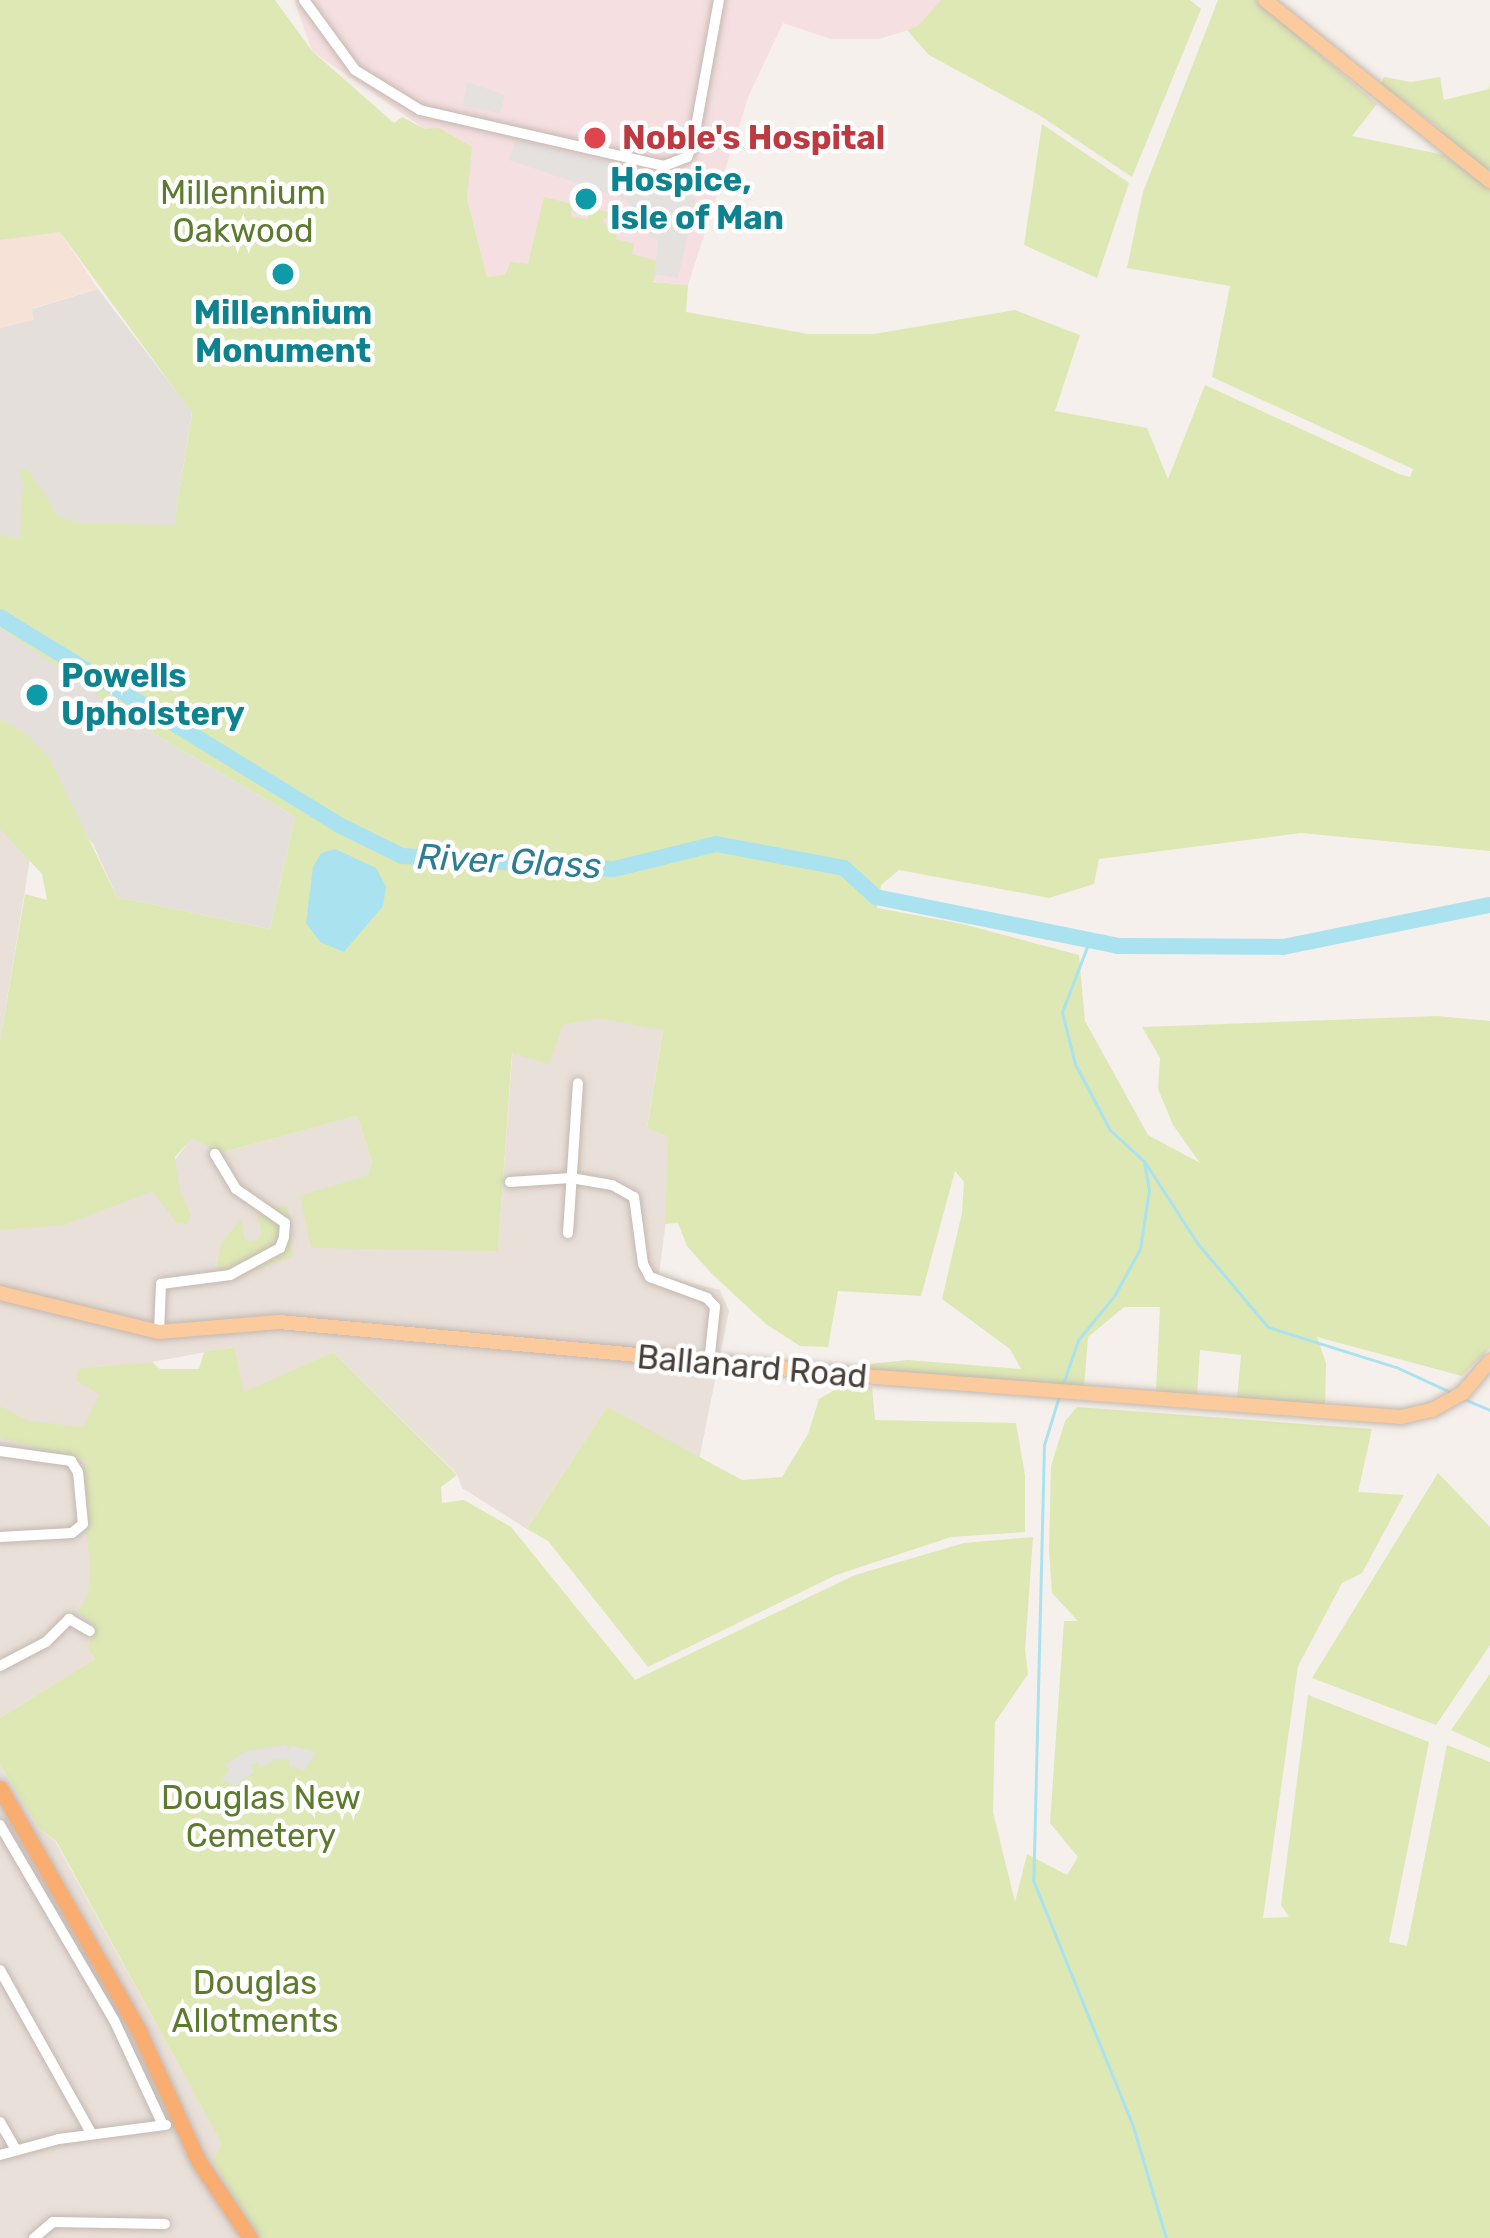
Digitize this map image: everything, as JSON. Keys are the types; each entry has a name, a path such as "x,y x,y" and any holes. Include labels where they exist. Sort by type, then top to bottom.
{"highway":[{"path":"2,1795 129,2012 199,2162 250,2238"}],"main road":[{"path":"1265,0 1490,181"},
{"name":"Ballanard Road","path":"0,1293 159,1332 279,1322 709,1363 1401,1417 1432,1410 1463,1393 1490,1361"}],"street":[{"path":"304,0 355,70 420,110 664,166 687,158 693,142 719,0"},
{"path":"568,1233 578,1083"},
{"path":"159,1332 161,1284 230,1274 280,1247 284,1237 285,1223 247,1200 223,1173 215,1154"},
{"path":"510,1182 572,1178 612,1185 634,1197 643,1264 650,1277 707,1298 715,1307 709,1363"},
{"path":"0,1451 70,1461 80,1480 83,1524 72,1533 0,1537"},
{"path":"0,1666 46,1642 69,1619 74,1605"},
{"path":"69,1619 90,1630"},
{"path":"0,1825 114,2020 163,2126"},
{"path":"0,1970 91,2133"},
{"path":"0,2122 16,2150"},
{"path":"0,2155 91,2133 181,2122"},
{"path":"34,2238 52,2222 117,2231 165,2224"}],"shaded area":[{"name":"Noble's Hospital","path":"294,0 941,0 918,27 879,39 831,39 783,23 749,95 688,285 591,275 487,277 467,198 425,129 312,51"},
{"path":"467,82 505,95 500,113 463,105"},
{"path":"516,139 647,173 645,185 677,193 680,187 689,190 688,196 696,198 678,278 654,274 658,240 649,237 652,225 640,222 627,200 509,160"},
{"path":"60,232 98,289 33,308 35,320 0,328 0,240"},
{"path":"98,289 192,412 174,526 20,540 0,535 0,328 34,320 32,309"},
{"path":"0,627 77,676 148,730 295,817 270,929 117,897 93,844 0,724"},
{"path":"0,786 35,829 0,1041"},
{"path":"516,1004 663,1029 647,1127 668,1135 668,1205 659,1275 720,1290 729,1311 699,1460 607,1407 527,1529 462,1488 457,1474 333,1352 243,1393 233,1347 130,1366 89,1648 95,1659 0,1718 0,1198 161,1179 192,1137 220,1153 357,1116 372,1162 368,1176 300,1197 498,1250"},
{"path":"287,1744 288,1751 291,1745 316,1752 304,1771 290,1766 289,1760 276,1759 260,1768 258,1762 251,1765 254,1772 234,1787 222,1779 229,1770 225,1765 244,1752"},
{"path":"0,1765 39,1828 55,1841 223,2145 212,2160 260,2238 0,2238"}],"green space":[{"name":"Millennium Oakwood","path":"0,0 275,0 312,51 394,123 402,117 425,129 439,128 472,147 467,198 487,277 505,275 511,262 528,264 544,197 573,204 571,216 587,219 591,208 612,213 603,220 609,230 619,224 616,239 634,244 632,254 657,261 653,282 688,285 686,312 808,334 874,334 1015,310 1080,335 1055,411 1147,428 1168,479 1205,385 1399,474 1410,477 1413,469 1212,377 1230,286 1127,268 1143,192 1218,0 1256,0 1377,104 1352,136 1444,155 1490,188 1490,851 1301,833 1099,859 1094,884 1049,898 899,870 881,885 877,908 963,924 1079,955 1085,1021 1148,1135 1200,1163 1173,1125 1158,1089 1160,1058 1142,1027 1437,1016 1490,1021 1490,1348 1462,1376 1317,1337 1326,1363 1325,1406 1237,1399 1241,1355 1200,1350 1197,1395 1156,1392 1160,1307 1124,1307 1088,1337 1084,1388 867,1370 870,1364 908,1360 1021,1369 1010,1349 942,1299 962,1213 964,1182 955,1171 921,1296 838,1291 828,1347 800,1346 766,1324 711,1273 687,1246 678,1223 665,1224 668,1136 647,1128 663,1030 597,1018 563,1025 549,1064 512,1053 498,1251 311,1248 300,1196 368,1175 372,1162 357,1116 220,1153 192,1138 175,1157 180,1190 191,1216 187,1224 176,1223 153,1191 64,1225 0,1230 0,1041 25,894 47,900 42,874 0,829 0,719 25,733 50,759 117,897 270,929 295,817 148,730 0,627 0,535 20,539 23,483 18,471 27,468 59,517 81,523 174,525 192,413 60,232 0,240"},
{"path":"941,0 1190,0 1201,9 1132,177 1039,115 929,55 907,30 918,26"},
{"path":"1384,77 1411,82 1440,77 1444,100 1489,89 1490,82 1490,170 1451,146 1441,137 1442,130 1381,84"},
{"path":"1042,124 1129,183 1097,278 1024,245"},
{"path":"274,1206 288,1207 293,1256 228,1281 217,1266 221,1244 241,1219 245,1240 256,1241 262,1233 257,1216"},
{"path":"234,1347 244,1392 333,1352 457,1475 441,1487 442,1503 464,1500 511,1527 635,1680 855,1575 964,1543 1033,1537 1025,1650 1028,1674 995,1722 993,1812 1015,1902 1027,1854 1067,1875 1078,1857 1050,1823 1064,1621 1078,1621 1052,1593 1049,1551 1051,1466 1065,1421 1077,1407 1372,1429 1358,1492 1404,1495 1362,1573 1342,1583 1298,1666 1263,1918 1289,1917 1281,1905 1308,1695 1429,1742 1389,1942 1407,1946 1447,1745 1490,1762 1490,2238 260,2238 212,2160 222,2144 56,1841 39,1828 0,1765 0,1718 95,1659 88,1648 93,1624 78,1613 88,1593 90,1566 79,1466 91,1462 0,1438 0,1406 28,1421 83,1427 99,1394 76,1380 78,1369 152,1362 160,1369 199,1369 204,1352"},
{"path":"840,1387 872,1387 875,1420 1016,1423 1025,1475 1025,1532 951,1537 836,1575 648,1667 548,1541 527,1529 607,1407 742,1480 782,1477 808,1434 819,1399"},
{"path":"1438,1473 1490,1527 1490,1645 1436,1725 1312,1678"},
{"path":"1490,1674 1490,1748 1451,1730"}],"water":[{"path":"335,849 376,868 386,887 383,906 344,952 320,942 306,923 313,867 321,853"}],"waterway":[{"name":"River Glass","path":"0,617 339,825 402,856 614,869 716,844 844,868 876,897 1118,946 1283,947 1490,905"},
{"path":"1090,939 1062,1012 1075,1064 1110,1130 1144,1161 1198,1244 1268,1327 1396,1367 1450,1392"},
{"path":"1062,1387 1078,1340 1114,1296 1140,1249 1149,1190 1144,1161"},
{"path":"1059,1396 1044,1445 1033,1880 1133,2126 1166,2238"},
{"path":"1464,1399 1490,1410"}],"place":[{"name":"Noble's Hospital","path":"595,138"},
{"name":"Hospice, Isle of Man","path":"586,199"},
{"name":"Millennium Monument","path":"283,274"},
{"name":"Powells Upholstery","path":"37,695"}],"park label":[{"name":"Douglas New Cemetery","path":"261,1817"},
{"name":"Douglas Allotments","path":"255,2002"}]}
